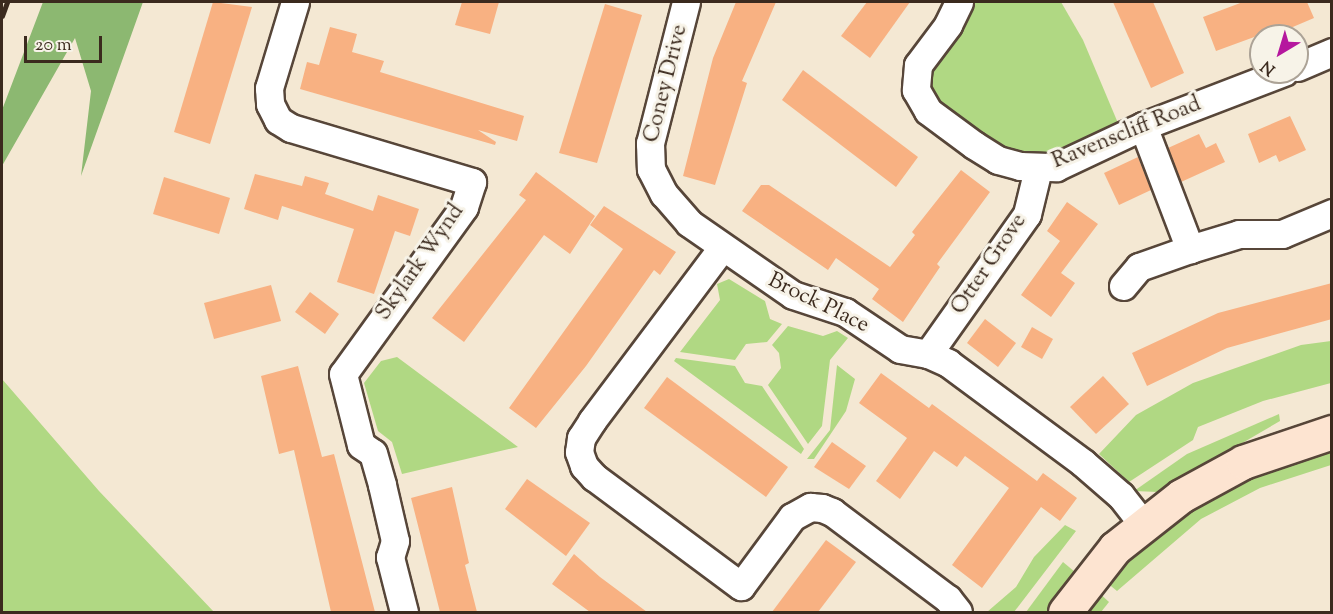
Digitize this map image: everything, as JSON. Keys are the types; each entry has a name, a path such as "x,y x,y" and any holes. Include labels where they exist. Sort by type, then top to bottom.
{"street":[{"name":"Skylark Wynd","path":"295,2 269,88 270,104 278,120 291,128 472,182 464,207 343,374 361,445 373,453 382,485 395,541 390,557 404,612"},
{"name":"Coney Drive","path":"651,169 650,143 657,108 688,2"},
{"name":"Ravenscliff Road","path":"959,2 948,25 918,65 915,77 921,103 998,160 1038,169 1075,160 1143,126 1253,84"},
{"path":"1309,61 1332,52"},
{"path":"1143,126 1190,249"},
{"name":"Brock Place","path":"651,169 664,194 688,223 721,249 803,301 845,312 900,349 928,354 948,363 1083,463 1121,496 1143,524"},
{"name":"Otter Grove","path":"928,354 1022,223 1034,192 1038,169"},
{"path":"1123,286 1139,267 1190,249 1239,234 1282,234 1332,213"},
{"path":"721,249 587,429 579,452 584,466 594,477 741,586 792,517 810,507 822,508 948,599 958,612"},
{"path":"1065,612 1115,549 1143,524 1181,496 1234,466 1301,440 1332,432"}],"green space":[{"path":"43,2 143,2 81,176 91,91 75,38 2,166 2,110"},
{"path":"959,2 1061,2 1083,40 1123,135 1038,169 928,111 918,65"},
{"path":"729,279 765,301 770,319 782,324 767,342 746,344 735,360 680,352 720,300 717,284"},
{"path":"788,326 823,336 837,331 848,338 830,360 822,426 808,444 768,385 781,368 779,353 772,345"},
{"path":"1331,341 1331,383 1263,401 1198,427 1193,440 1129,482 1099,454 1136,415 1193,383 1301,345"},
{"path":"397,357 518,447 402,474 392,442 378,431 364,383 381,361"},
{"path":"676,358 735,366 745,383 762,386 804,449 801,454 674,361"},
{"path":"837,365 855,379 846,411 814,459 807,459 830,430"},
{"path":"2,379 99,491 214,612 2,612"},
{"path":"1279,414 1280,421 1158,492 1134,491 1187,454"},
{"path":"1331,448 1331,465 1260,488 1201,519 1117,591 1106,582 1131,555 1181,513 1232,482"},
{"path":"1065,525 1076,531 1014,612 987,612 1016,587 1034,557"},
{"path":"1063,562 1075,572 1047,612 1026,612"},
{"path":"1098,592 1109,602 1101,612 1084,612"}],"building":[{"path":"213,2 252,7 210,144 174,132"},
{"path":"462,2 499,2 490,34 455,25"},
{"path":"736,2 776,2 742,81 747,83 715,185 683,176 713,58"},
{"path":"867,2 910,2 870,58 841,36"},
{"path":"1113,2 1153,2 1184,73 1151,88"},
{"path":"1243,2 1307,2 1314,18 1300,24 1249,24 1249,39 1216,51 1203,17"},
{"path":"605,4 642,15 597,163 559,153"},
{"path":"330,27 357,34 352,52 384,61 380,72 524,116 517,141 478,130 496,142 495,145 300,89 307,62 319,65"},
{"path":"803,70 918,157 896,187 782,100"},
{"path":"1290,116 1306,150 1279,162 1276,155 1259,163 1248,134"},
{"path":"1199,134 1206,148 1216,143 1225,162 1181,182 1168,148"},
{"path":"1138,157 1151,190 1119,205 1104,173"},
{"path":"961,170 990,192 937,264 940,267 903,322 872,299 879,289 836,258 828,270 742,211 761,185 769,185 890,267 915,235 912,232"},
{"path":"536,172 595,216 570,254 544,235 464,342 432,318 526,200 519,195"},
{"path":"255,174 302,186 305,176 329,183 325,194 373,211 378,195 419,209 410,236 395,231 374,294 337,282 354,229 282,206 278,220 244,209"},
{"path":"164,177 230,198 219,234 153,214"},
{"path":"1067,202 1098,224 1061,273 1075,283 1051,317 1021,295 1060,241 1047,231"},
{"path":"604,206 676,252 660,275 654,270 586,366 536,428 509,408 623,249 590,225"},
{"path":"1332,283 1332,319 1227,348 1147,386 1132,353 1218,313"},
{"path":"271,285 281,321 214,339 204,303"},
{"path":"310,292 339,314 325,334 295,312"},
{"path":"985,319 1016,343 998,367 967,343"},
{"path":"1032,327 1053,339 1042,359 1021,347"},
{"path":"298,366 322,457 334,454 375,612 331,612 294,450 279,454 261,376"},
{"path":"881,373 929,408 932,404 1037,481 1043,473 1077,498 1060,521 1041,507 982,588 952,565 1009,488 965,456 957,467 934,451 900,499 876,481 907,438 859,403"},
{"path":"1103,376 1129,404 1096,434 1070,407"},
{"path":"667,377 788,467 766,497 644,408"},
{"path":"832,442 866,466 849,489 814,467"},
{"path":"527,479 590,523 566,556 505,509"},
{"path":"452,487 469,563 465,565 477,612 440,612 411,498"},
{"path":"826,540 856,562 818,612 772,612"},
{"path":"574,554 600,577 647,612 590,612 552,584"}],"railway":[{"path":"2,16 7,2"}]}
